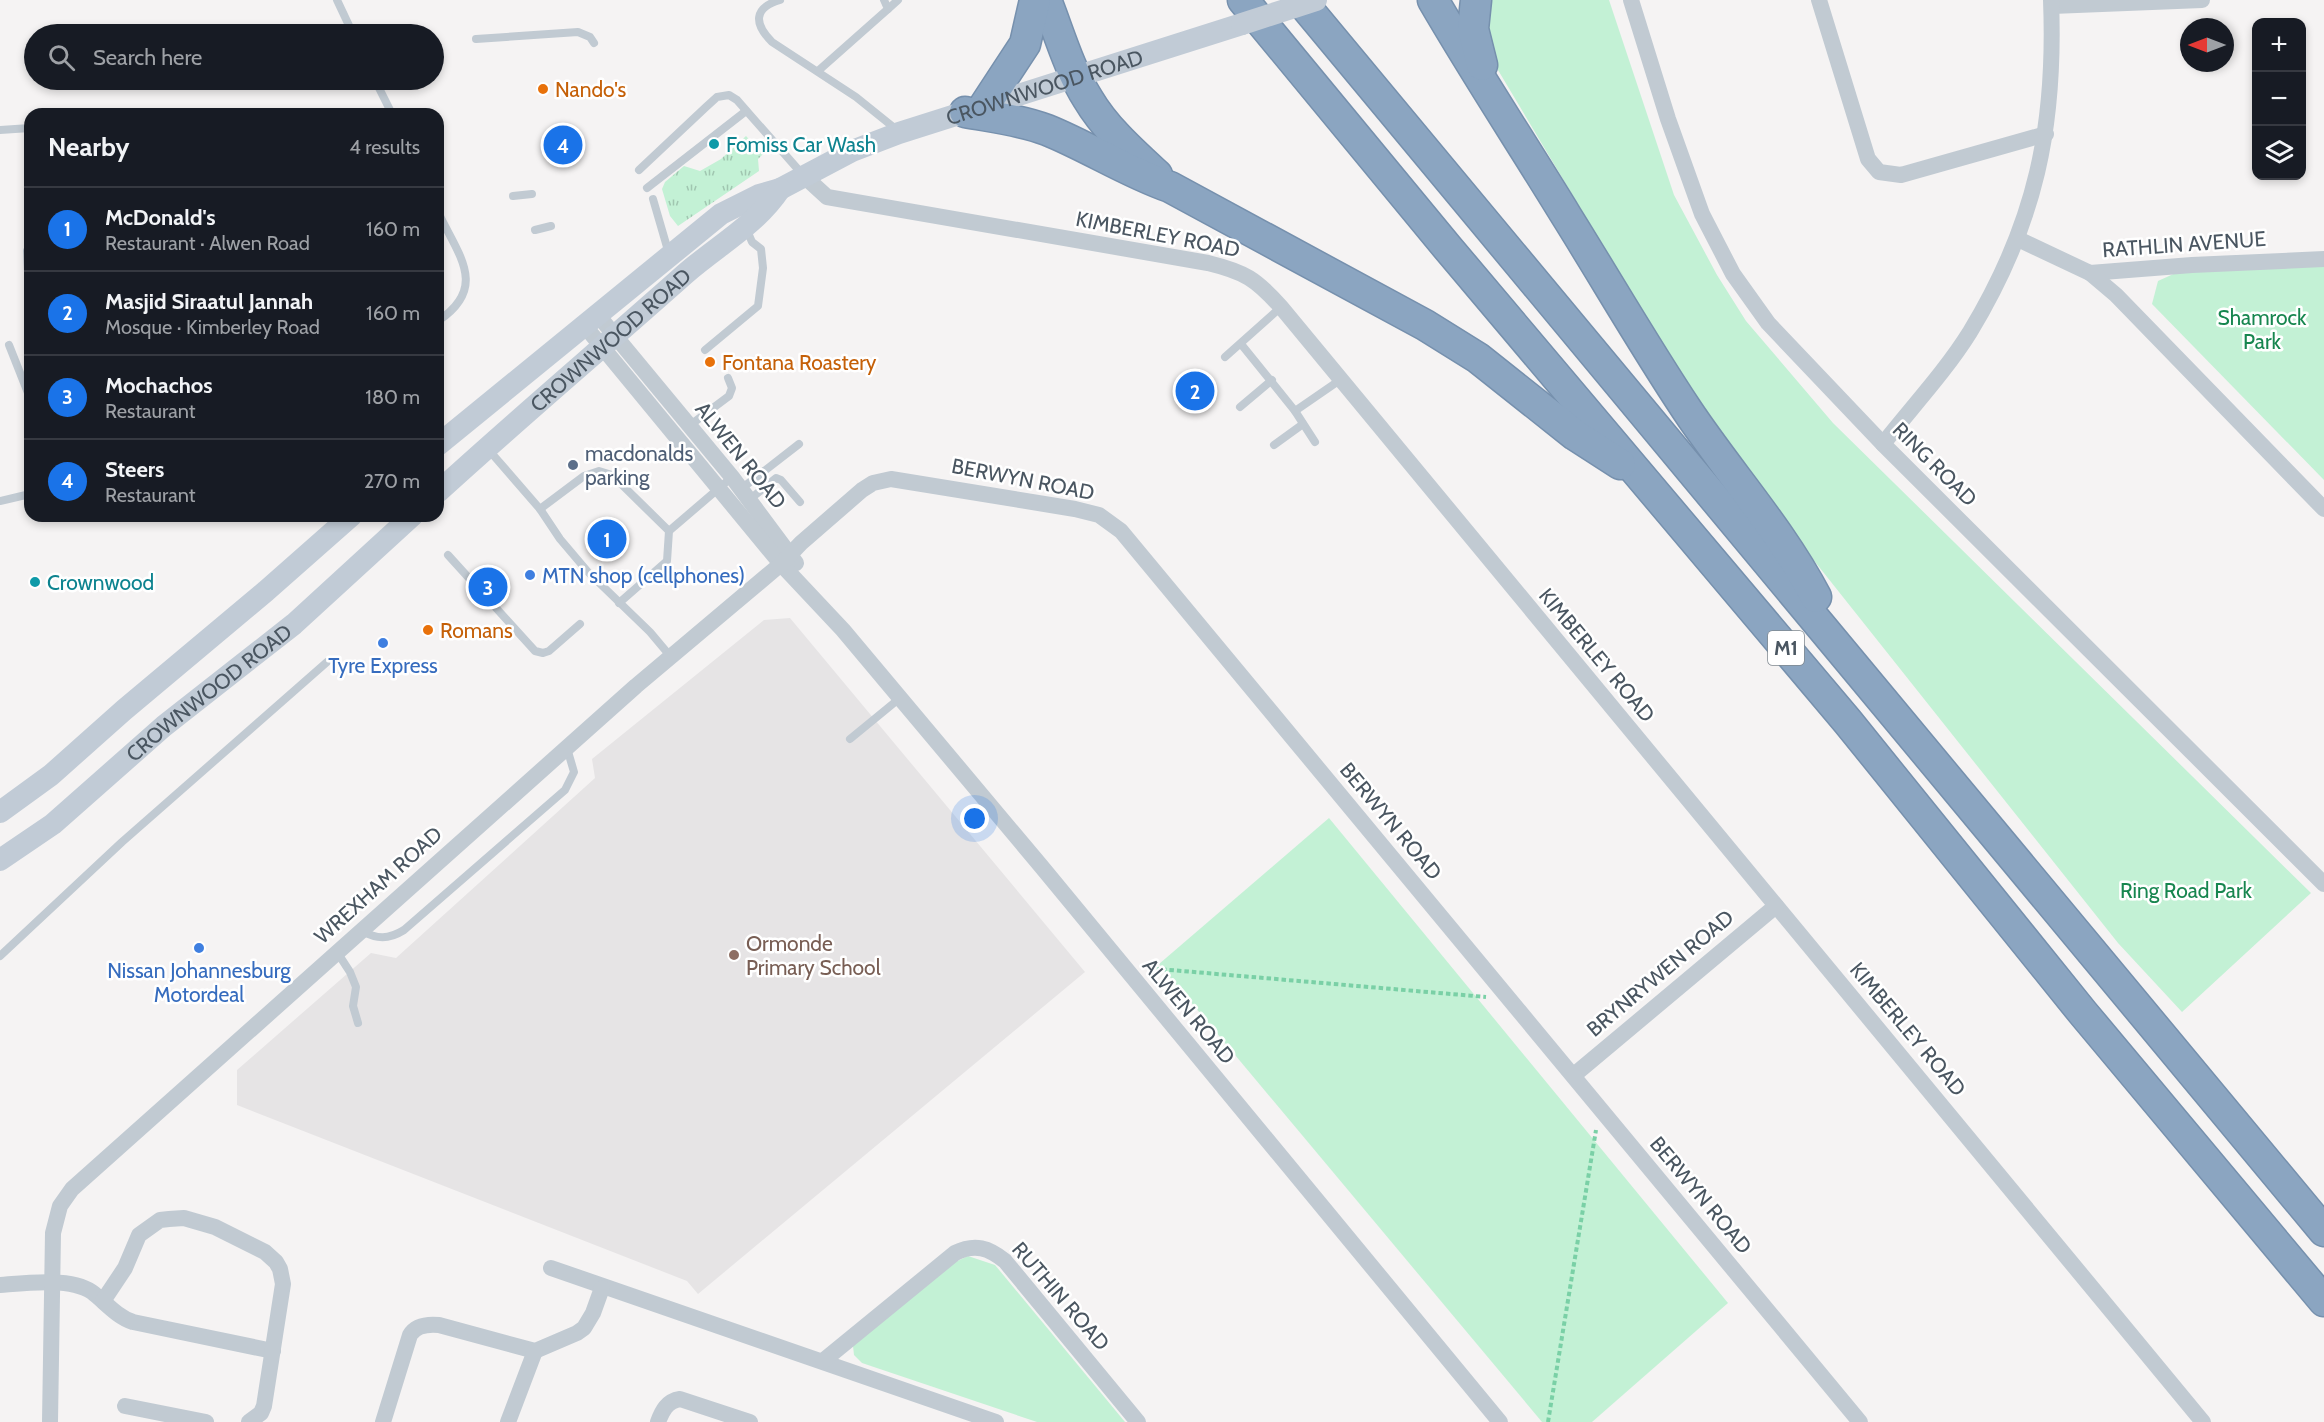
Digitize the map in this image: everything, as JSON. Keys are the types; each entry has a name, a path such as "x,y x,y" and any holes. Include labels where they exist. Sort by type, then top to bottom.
{"highway":[{"path":"1035,0 1025,44 975,109 1046,130 1138,176 1170,188 1433,331 1478,358 1575,435 1646,481"},
{"path":"1046,0 1088,100 1111,129 1170,188"},
{"name":"M1","path":"1243,0 1447,247 1848,722 2083,1013 2324,1301"},
{"name":"M1","path":"1300,0 2324,1231"},
{"path":"1433,0 1688,412 1772,526 1808,581 1846,656"},
{"path":"1476,0 1473,29 1477,50 1496,103"}],"main road":[{"name":"CROWNWOOD ROAD","path":"444,440 721,214 759,195 780,189 852,151 899,133 1316,0"},
{"name":"CROWNWOOD ROAD","path":"444,486 688,271 746,228 768,206 780,189"},
{"name":"CROWNWOOD ROAD","path":"0,812 51,775 344,522"},
{"name":"CROWNWOOD ROAD","path":"0,860 53,824 164,726 294,624 405,522"}],"street":[{"name":"RING ROAD","path":"1631,0 1702,214 1733,274 1768,323 1883,444 2324,884"},
{"path":"1819,0 1868,159 1879,172 1900,175 2046,134"},
{"path":"1883,444 1969,333 2018,239 2035,187 2046,134 2052,48 2051,3 2202,0"},
{"name":"KIMBERLEY ROAD","path":"803,175 827,197 1234,270 1258,284 1281,307 2203,1422"},
{"name":"RATHLIN AVENUE","path":"2018,239 2090,273 2192,265 2324,259"},
{"path":"2090,273 2116,295 2324,509"},
{"name":"ALWEN ROAD","path":"591,319 735,488 786,559"},
{"name":"ALWEN ROAD","path":"608,341 689,426 786,559 843,630 1500,1422"},
{"name":"BERWYN ROAD","path":"786,559 862,490 873,483 891,479 1075,509 1099,516 1114,525 1179,600 1860,1422"},
{"name":"WREXHAM ROAD","path":"50,1422 54,1224 60,1206 72,1189 567,748 786,559"},
{"name":"BRYNRYWEN ROAD","path":"1574,1075 1776,906"},
{"path":"103,1301 125,1268 139,1235 160,1220 184,1218 215,1227 265,1252 280,1269 283,1284 264,1406 261,1413 249,1422"},
{"name":"RUTHIN ROAD","path":"823,1361 955,1253 968,1248 985,1248 1005,1261 1138,1422"},
{"path":"551,1268 602,1288 823,1361 950,1414 996,1422"},
{"path":"0,1285 52,1281 88,1290 120,1316 133,1322 273,1351"},
{"path":"383,1422 410,1335 419,1327 439,1325 536,1351 584,1328 602,1288"},
{"path":"508,1422 536,1351"},
{"path":"658,1422 665,1407 672,1401 680,1399 750,1422"},
{"path":"125,1406 206,1422"}],"lane":[{"path":"337,0 348,24"},
{"path":"780,0 765,5 760,13 760,23 772,42 856,97 899,133"},
{"path":"884,0 888,9"},
{"path":"818,71 898,0"},
{"path":"476,39 578,32 590,37 594,43"},
{"path":"380,90 389,108"},
{"path":"639,170 717,97 729,95 737,100 803,175"},
{"path":"647,188 746,111"},
{"path":"0,130 24,128"},
{"path":"513,196 531,194"},
{"path":"652,199 669,255"},
{"path":"444,225 467,273 467,287 461,300 444,317"},
{"path":"536,230 551,226"},
{"path":"705,350 758,306 762,268 761,249 752,242 746,228"},
{"path":"1225,357 1281,307"},
{"path":"1241,344 1272,380 1315,442"},
{"path":"9,345 24,383"},
{"path":"689,426 729,396 732,387 728,378"},
{"path":"1240,407 1272,380"},
{"path":"1295,411 1340,380"},
{"path":"1274,445 1303,424"},
{"path":"669,531 799,444"},
{"path":"486,448 540,509 573,555 650,632 671,657"},
{"path":"540,509 584,476 599,471 612,476 669,531 667,561 619,603"},
{"path":"735,488 776,478 781,480 800,502"},
{"path":"0,501 24,495"},
{"path":"448,555 535,651 543,654 549,651 580,624"},
{"path":"0,956 122,842 327,662"},
{"path":"850,739 900,698"},
{"path":"361,931 379,938 396,935 404,930 565,790 574,772 567,748"},
{"path":"337,952 350,972 356,987 353,1006 358,1023"}],"path":[{"path":"1122,966 1509,999"},
{"path":"1548,1422 1600,1108"}],"shaded area":[{"name":"Ormonde Primary School","path":"790,618 1085,972 698,1294 687,1281 237,1105 237,1070 371,953 396,958 595,778 592,759 764,620"}],"green space":[{"name":"Ring Road Park","path":"1491,0 1609,0 1674,195 1717,275 1746,321 1833,423 2311,893 2182,1012 2118,943 1742,470 1641,310 1495,65 1484,24"},
{"path":"746,136 763,154 758,159 759,171 678,226 670,216 662,189 665,182 684,166 700,171 721,159"},
{"name":"Shamrock Park","path":"2324,266 2324,480 2152,304 2158,281 2180,271"},
{"path":"1329,818 1728,1303 1592,1422 1542,1422 1159,964"},
{"path":"968,1256 995,1265 1125,1422 1037,1422 862,1363 854,1355 853,1346 949,1265"}],"place":[{"name":"Nando's","path":"543,89"},
{"name":"Fomiss Car Wash","path":"714,144"},
{"name":"Steers","path":"563,145"},
{"name":"Fontana Roastery","path":"710,362"},
{"name":"Masjid Siraatul Jannah","path":"1195,391"},
{"name":"macdonalds parking","path":"573,465"},
{"name":"McDonald's","path":"607,539"},
{"name":"MTN shop (cellphones)","path":"530,575"},
{"name":"Crownwood","path":"35,582"},
{"name":"Mochachos","path":"488,587"},
{"name":"Romans","path":"428,630"},
{"name":"Tyre Express","path":"383,643"},
{"name":"Nissan Johannesburg Motordeal","path":"199,948"},
{"name":"Ormonde Primary School","path":"734,955"}]}
